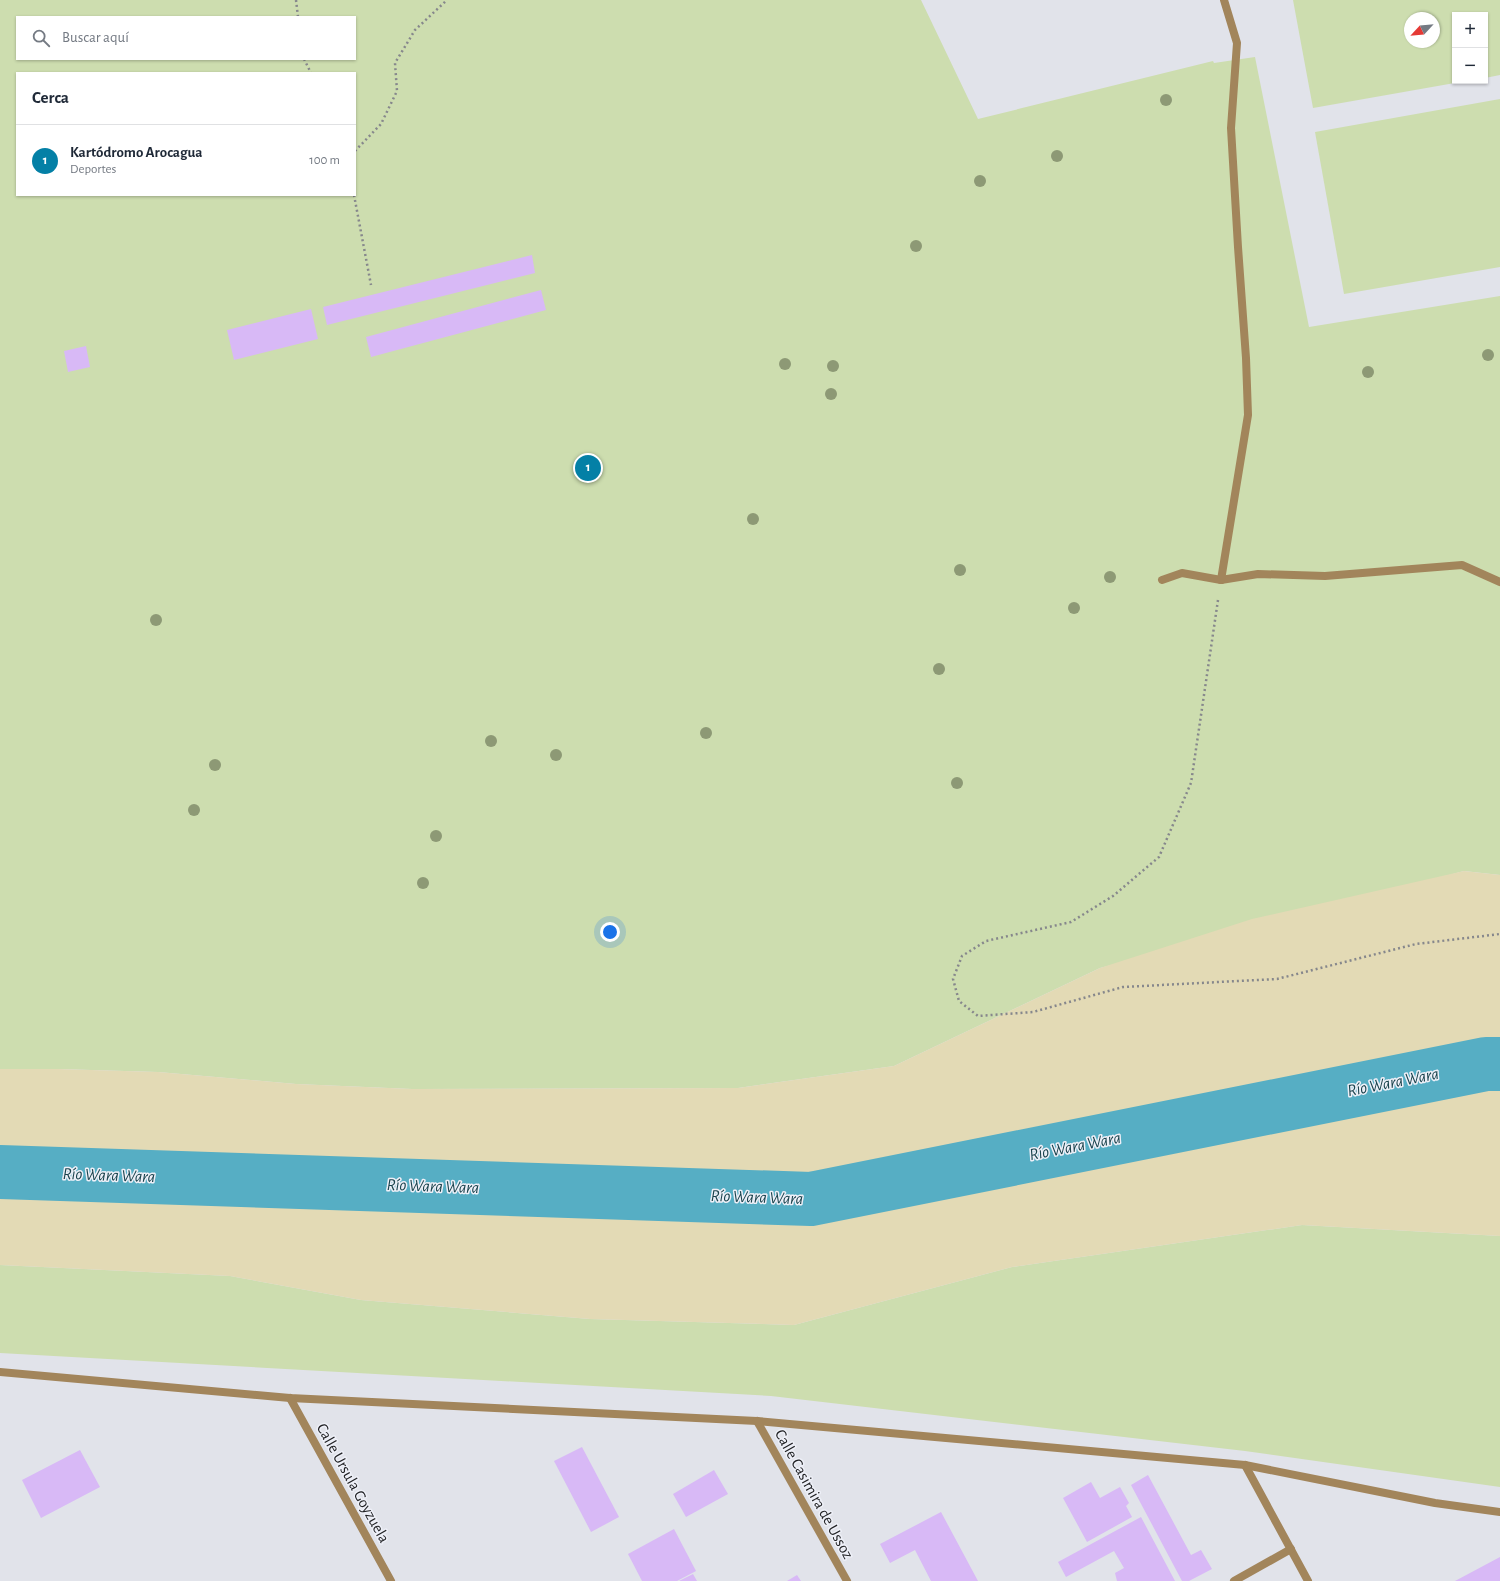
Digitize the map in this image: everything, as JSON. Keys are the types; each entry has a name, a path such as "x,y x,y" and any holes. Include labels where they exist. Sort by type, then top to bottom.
{"street":[{"path":"1221,580 1248,415 1246,358 1231,128 1237,43 1224,0"},
{"path":"1162,580 1182,573 1221,580 1258,574 1325,576 1462,565 1500,582"},
{"path":"0,1372 290,1398 758,1421 1245,1465 1435,1503 1500,1512"},
{"name":"Calle Ursula Goyzuela","path":"290,1398 391,1581"},
{"name":"Calle Casimira de Ussoz","path":"758,1421 847,1581"},
{"path":"1245,1465 1308,1581"},
{"path":"1234,1581 1291,1549"}],"path":[{"path":"296,0 298,16"},
{"path":"356,150 381,124 397,91 395,63 414,30 447,0"},
{"path":"304,60 310,72"},
{"path":"354,196 371,286"},
{"path":"1221,580 1191,784 1159,857 1113,896 1071,922 986,941 962,956 954,979 959,1001 978,1016 1033,1012 1123,987 1278,979 1416,944 1500,934"}],"green space":[{"path":"0,0 921,0 978,119 1213,61 1214,63 1255,57 1309,327 1500,296 1500,875 1464,871 1100,968 894,1066 738,1088 412,1089 296,1084 158,1072 0,1069"},
{"path":"1293,0 1500,0 1500,75 1488,77 1488,12 1452,12 1452,83 1313,108"},
{"path":"1500,99 1500,267 1344,294 1315,132"},
{"path":"1302,1225 1500,1236 1500,1487 1245,1451 771,1396 0,1353 0,1265 230,1276 361,1300 590,1319 794,1325 1012,1267"}],"sand":[{"path":"1464,871 1500,875 1500,1236 1302,1225 1012,1267 794,1325 590,1319 361,1300 230,1276 0,1265 0,1069 158,1072 296,1084 412,1089 738,1088 894,1066 1100,968 1252,919"}],"building":[{"path":"532,255 535,273 327,325 323,307"},
{"path":"541,290 546,310 371,357 366,337"},
{"path":"311,309 318,339 234,360 227,330"},
{"path":"86,346 90,367 68,372 64,351"},
{"path":"582,1447 619,1517 591,1532 554,1461"},
{"path":"80,1450 100,1487 41,1518 22,1480"},
{"path":"714,1470 728,1494 686,1517 673,1494"},
{"path":"1148,1475 1191,1555 1201,1550 1212,1569 1189,1581 1182,1581 1131,1485"},
{"path":"1091,1482 1100,1498 1120,1487 1129,1503 1126,1506 1132,1517 1087,1542 1063,1498"},
{"path":"941,1512 978,1581 931,1581 915,1550 890,1563 880,1544"},
{"path":"1141,1517 1175,1581 1117,1581 1115,1573 1124,1568 1114,1551 1066,1577 1058,1562"},
{"path":"674,1529 696,1571 677,1581 642,1581 628,1554"},
{"path":"1500,1557 1500,1581 1455,1581"},
{"path":"693,1574 697,1581 679,1581"},
{"path":"797,1575 801,1581 787,1581"}],"waterway":[{"name":"Río Wara Wara","path":"0,1172 811,1199 1486,1064 1500,1064"}],"place":[{"name":"Kartódromo Arocagua","path":"588,468"}]}
